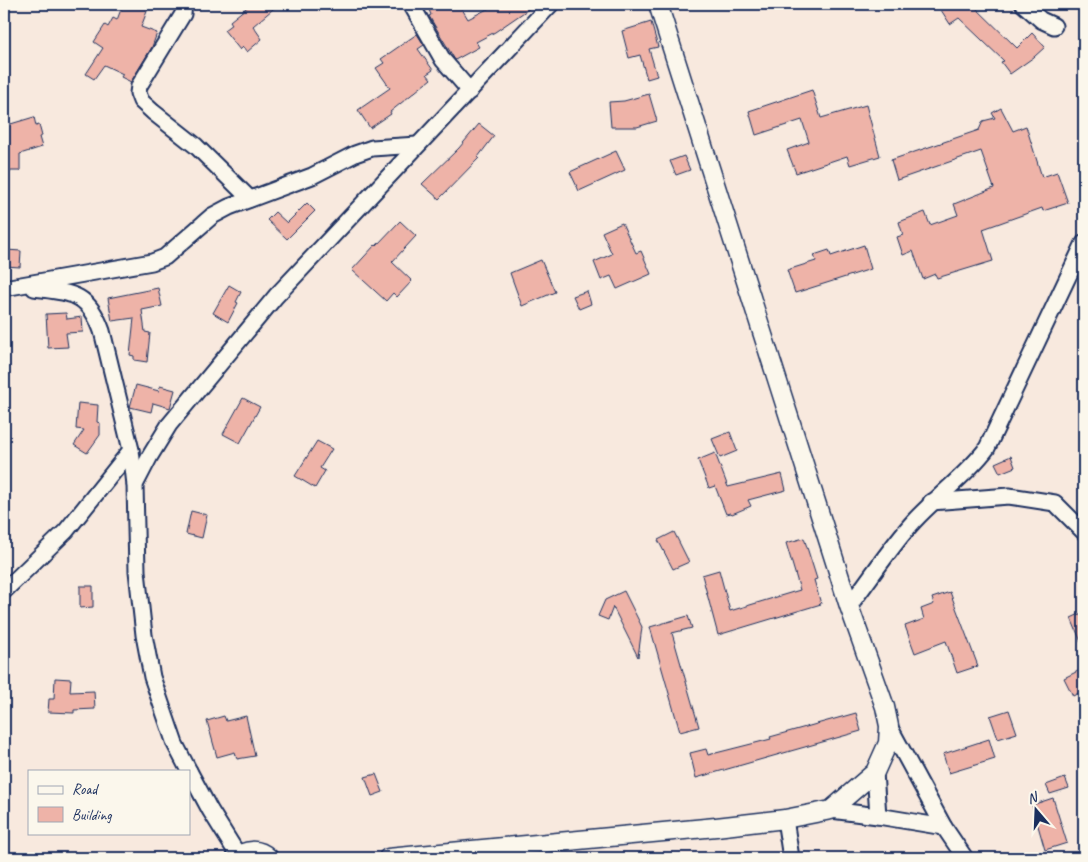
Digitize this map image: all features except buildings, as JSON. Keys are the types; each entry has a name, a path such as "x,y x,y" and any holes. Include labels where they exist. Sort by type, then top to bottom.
{"street":[{"path":"184,4 183,14 139,86 138,93 142,101 153,112 196,146 250,199"},
{"path":"411,4 443,60 470,91"},
{"path":"658,4 849,606 885,707 889,726 888,743 875,772 830,810"},
{"path":"1023,4 1041,20 1054,26"},
{"path":"135,485 169,425 276,296 470,91 543,6"},
{"path":"4,288 152,262 165,257 212,216 229,207 312,176 355,154 372,148 417,145"},
{"path":"849,606 912,523 931,502 979,459 987,448 1084,243"},
{"path":"23,286 71,293 86,302 96,314 102,331 131,450 135,485 137,571 144,634 152,677 175,744 188,770"},
{"path":"4,592 66,531 131,450"},
{"path":"931,502 1008,496 1055,502 1084,532"},
{"path":"889,726 944,827 965,858"},
{"path":"875,772 878,816"},
{"path":"190,773 237,857 247,851 256,851 265,854 268,858"},
{"path":"388,858 785,819 830,810 944,827"},
{"path":"785,819 791,858"}]}
